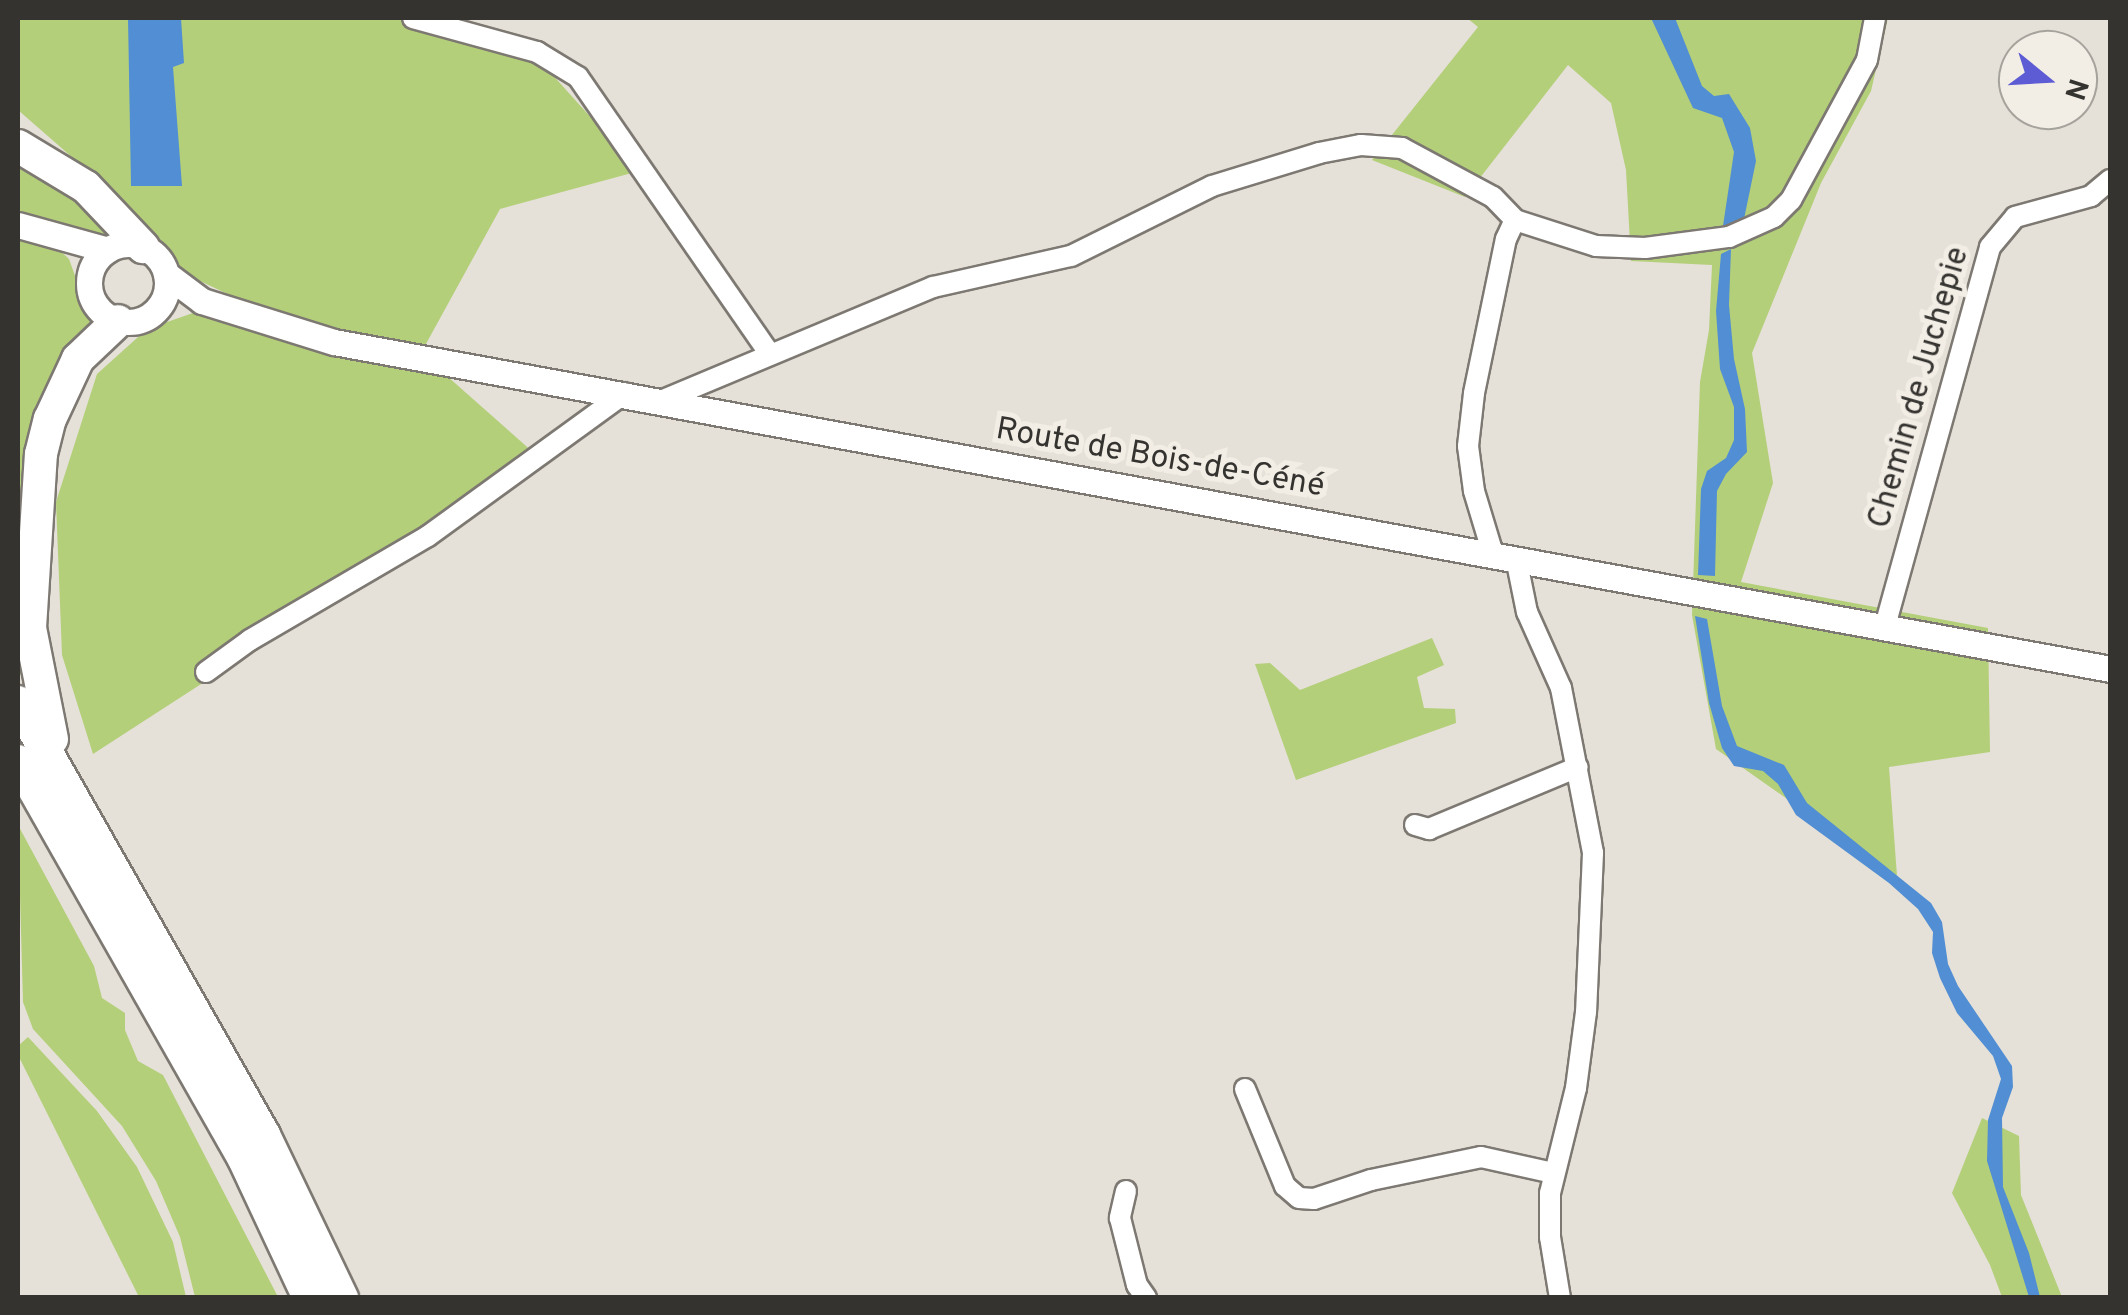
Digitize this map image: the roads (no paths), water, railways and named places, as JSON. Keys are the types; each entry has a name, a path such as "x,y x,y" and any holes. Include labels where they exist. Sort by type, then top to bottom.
{"highway":[{"path":"18,146 86,186 142,247"},
{"path":"64,786 41,698 30,628 41,454 63,385 78,359 118,321"},
{"path":"18,702 264,1135 342,1298"},
{"path":"18,762 243,1156 310,1298"}],"street":[{"path":"413,18 537,52 578,77 769,352"},
{"path":"663,400 769,352 933,288 1071,256 1212,186 1319,153 1361,145 1402,148 1444,167 1493,197 1514,220 1596,246 1645,248 1730,237 1774,217 1791,200 1868,60 1874,18"},
{"name":"Chemin de Juchepie","path":"1885,626 1990,246 2016,217 2091,196 2110,180"},
{"path":"1514,220 1506,239 1482,354 1468,446 1474,491 1560,688 1593,853 1586,1012 1576,1088 1553,1173 1550,1237 1560,1298"},
{"path":"18,224 108,250 131,244 142,247 161,263 166,274 202,300"},
{"path":"56,236 90,277 99,309 118,321 142,319 161,304 202,300"},
{"path":"90,277 108,250"},
{"path":"161,304 166,274"},
{"name":"Route de Bois-de-Céné","path":"202,300 283,330 334,342 2110,668"},
{"path":"206,672 250,640 428,536 625,393"},
{"path":"1415,825 1429,829 1578,767"},
{"path":"1246,1089 1285,1186 1300,1198 1314,1199 1370,1180 1481,1157 1553,1173"},
{"path":"1126,1190 1120,1218 1137,1284 1146,1298"}],"water":[{"path":"128,18 181,18 184,63 173,67 182,186 131,186"},
{"path":"1651,18 1675,18 1702,86 1714,96 1729,94 1750,128 1756,161 1744,219 1723,226 1734,152 1722,118 1693,108"},
{"path":"1731,249 1729,305 1734,359 1745,409 1747,452 1726,474 1717,491 1715,576 1698,575 1701,489 1707,471 1726,458 1734,440 1734,407 1720,369 1716,311 1721,254"},
{"path":"1695,616 1707,619 1722,706 1737,746 1784,765 1807,803 1931,903 1942,922 1948,964 1958,986 2012,1066 2013,1087 2002,1118 2003,1187 2029,1253 2040,1297 2029,1297 1987,1161 1988,1120 2001,1079 1993,1056 1957,1013 1940,978 1932,953 1933,932 1918,909 1889,883 1796,815 1778,784 1763,771 1734,766 1722,748 1709,703"}]}
